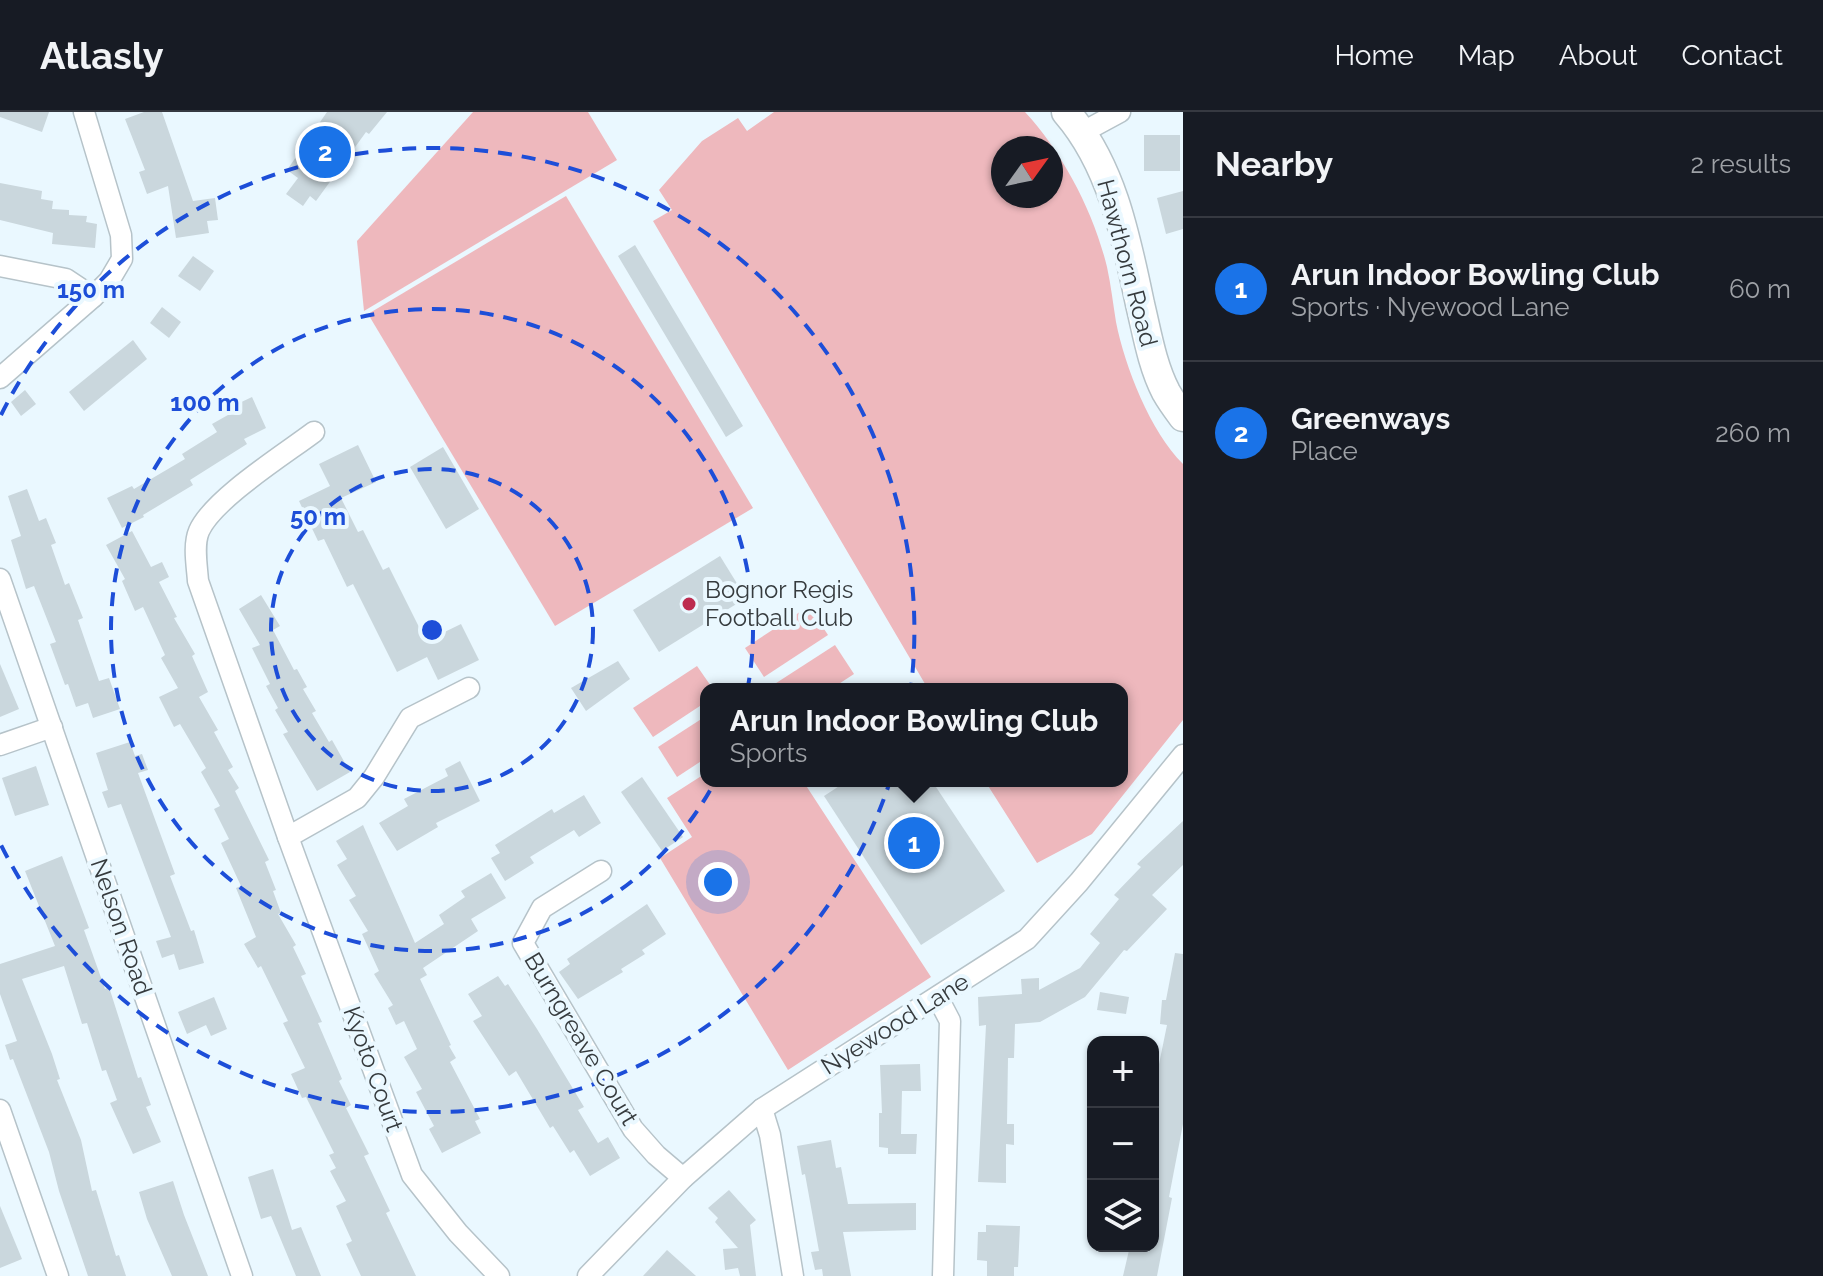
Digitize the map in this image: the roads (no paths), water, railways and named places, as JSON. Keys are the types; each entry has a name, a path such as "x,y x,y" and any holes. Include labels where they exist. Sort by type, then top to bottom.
{"street":[{"path":"0,378 93,297 109,281 122,259 121,235 84,112"},
{"path":"1075,122 1120,112"},
{"name":"Hawthorn Road","path":"1075,122 1101,167 1118,213 1157,370 1183,417"},
{"path":"0,266 66,279 93,297"},
{"name":"Kyoto Court","path":"314,432 217,508 199,531 196,556 198,581 412,1175 458,1233 499,1276"},
{"name":"Nelson Road","path":"0,579 242,1276"},
{"path":"288,837 357,798 374,777 410,718 469,688"},
{"path":"0,745 52,727"},
{"name":"Nyewood Lane","path":"588,1276 683,1178 762,1109 1027,939 1079,882 1183,755"},
{"name":"Burngreave Court","path":"601,871 542,908 523,943 633,1129 656,1155 683,1178"},
{"path":"938,998 950,1021 943,1276"},
{"path":"762,1109 770,1135 793,1276"},
{"path":"0,1110 58,1276"}],"place":[{"name":"Greenways","path":"325,152"},
{"name":"Bognor Regis Football Club","path":"689,604"},
{"name":"Arun Indoor Bowling Club","path":"914,843"}]}
